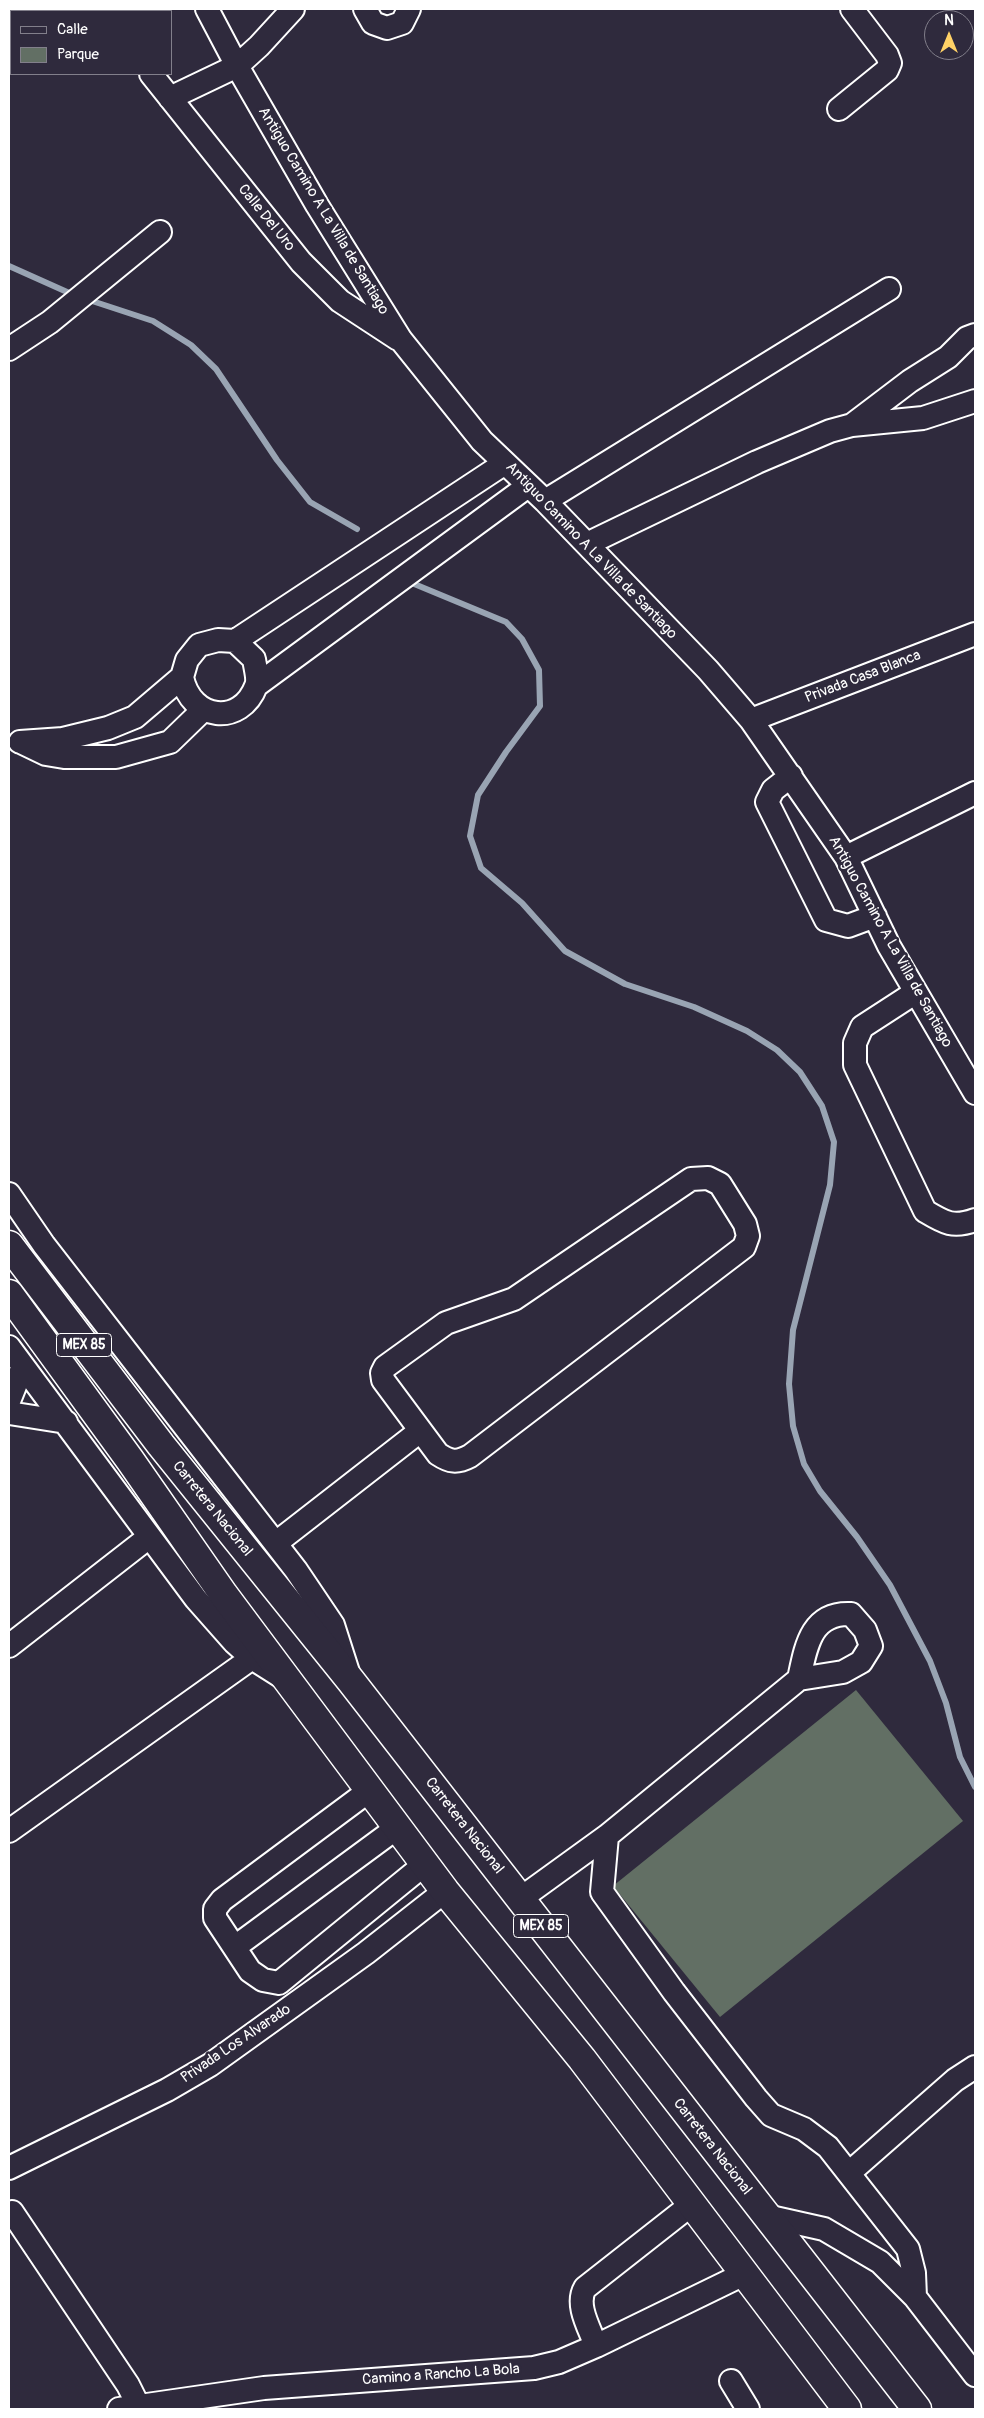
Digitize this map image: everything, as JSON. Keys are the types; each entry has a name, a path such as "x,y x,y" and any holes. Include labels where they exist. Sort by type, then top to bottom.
{"highway":[{"name":"Carretera Nacional","path":"9,1245 161,1445 351,1680 917,2409"},
{"name":"MEX 85","path":"9,1294 130,1460 224,1595 425,1864 582,2059 847,2409"}],"street":[{"name":"Antiguo Camino A La Villa de Santiago","path":"207,9 237,66 344,252 401,340 469,426 545,501 708,670 751,720 791,776 846,857 916,992 975,1093"},
{"path":"170,98 237,66 260,46 293,9"},
{"path":"365,9 373,23 387,28 402,23 409,9"},
{"path":"839,109 887,70 890,63 887,55 852,9"},
{"name":"Calle Del Uro","path":"151,75 301,262 340,301 401,340"},
{"path":"9,349 69,306 160,232"},
{"path":"545,501 889,289"},
{"path":"852,425 910,381 948,357 967,338 975,335"},
{"path":"587,544 757,462 830,431 852,425 922,418 975,401"},
{"path":"505,463 234,641 218,640 199,645 187,660 182,677 185,690 192,701 203,710 225,714 246,704 257,684 528,486"},
{"name":"Privada Casa Blanca","path":"751,720 975,634"},
{"path":"234,641 254,659 257,684"},
{"path":"14,739 63,739 108,728 135,717 182,677"},
{"path":"14,739 46,754 64,758 116,757 170,742 203,710"},
{"path":"791,776 773,790 767,802 826,920 848,926 875,916"},
{"path":"846,857 975,793"},
{"path":"916,992 862,1027 855,1043 855,1065 925,1211 941,1221 960,1225 975,1220"},
{"path":"708,1178 720,1184 745,1224 748,1236 744,1247 461,1461 450,1461 438,1454 420,1431 384,1380 382,1373 385,1367 446,1323 514,1299 691,1179 708,1178"},
{"name":"MEX 85","path":"9,1194 44,1245 276,1543 317,1600 333,1626 351,1680"},
{"name":"MEX 85","path":"9,1347 196,1599 234,1642 252,1658 289,1681"},
{"path":"9,1400 23,1366"},
{"path":"9,1413 66,1422"},
{"path":"276,1543 420,1431"},
{"path":"9,1646 149,1537"},
{"path":"9,1831 252,1658"},
{"path":"520,1899 607,1836 800,1679"},
{"path":"370,1790 222,1900 215,1910 215,1918 250,1971 263,1980 279,1983 425,1864"},
{"path":"234,1947 398,1827"},
{"path":"607,1836 602,1892 663,1977 772,2114 812,2135 828,2147 908,2249 914,2273 915,2297"},
{"name":"Privada Los Alvarado","path":"9,2168 167,2090 210,2065 366,1953 446,1891"},
{"path":"848,2173 955,2080 975,2067"},
{"path":"596,2346 581,2305 581,2296 585,2288 692,2204"},
{"path":"12,2212 128,2385 133,2408"},
{"path":"766,2216 824,2229 880,2262 915,2297 975,2375"},
{"name":"Camino a Rancho La Bola","path":"133,2408 264,2388 534,2368 559,2362 596,2346 744,2274"},
{"path":"731,2381 748,2409"}],"green space":[{"path":"856,1690 963,1821 720,2017 613,1886"}],"waterway":[{"path":"9,266 76,296"},
{"path":"86,299 153,321 191,345 216,369 277,460 310,502 357,529"},
{"path":"407,581 506,622 522,639 539,670 540,706 506,752 478,795 470,836 481,868 522,903 565,951 625,984 694,1007 747,1031 777,1050 800,1072 822,1106 834,1142 830,1185 793,1330 789,1384 793,1426 804,1464 820,1491 857,1537 890,1585 930,1661 946,1703 960,1757 975,1787"}]}
